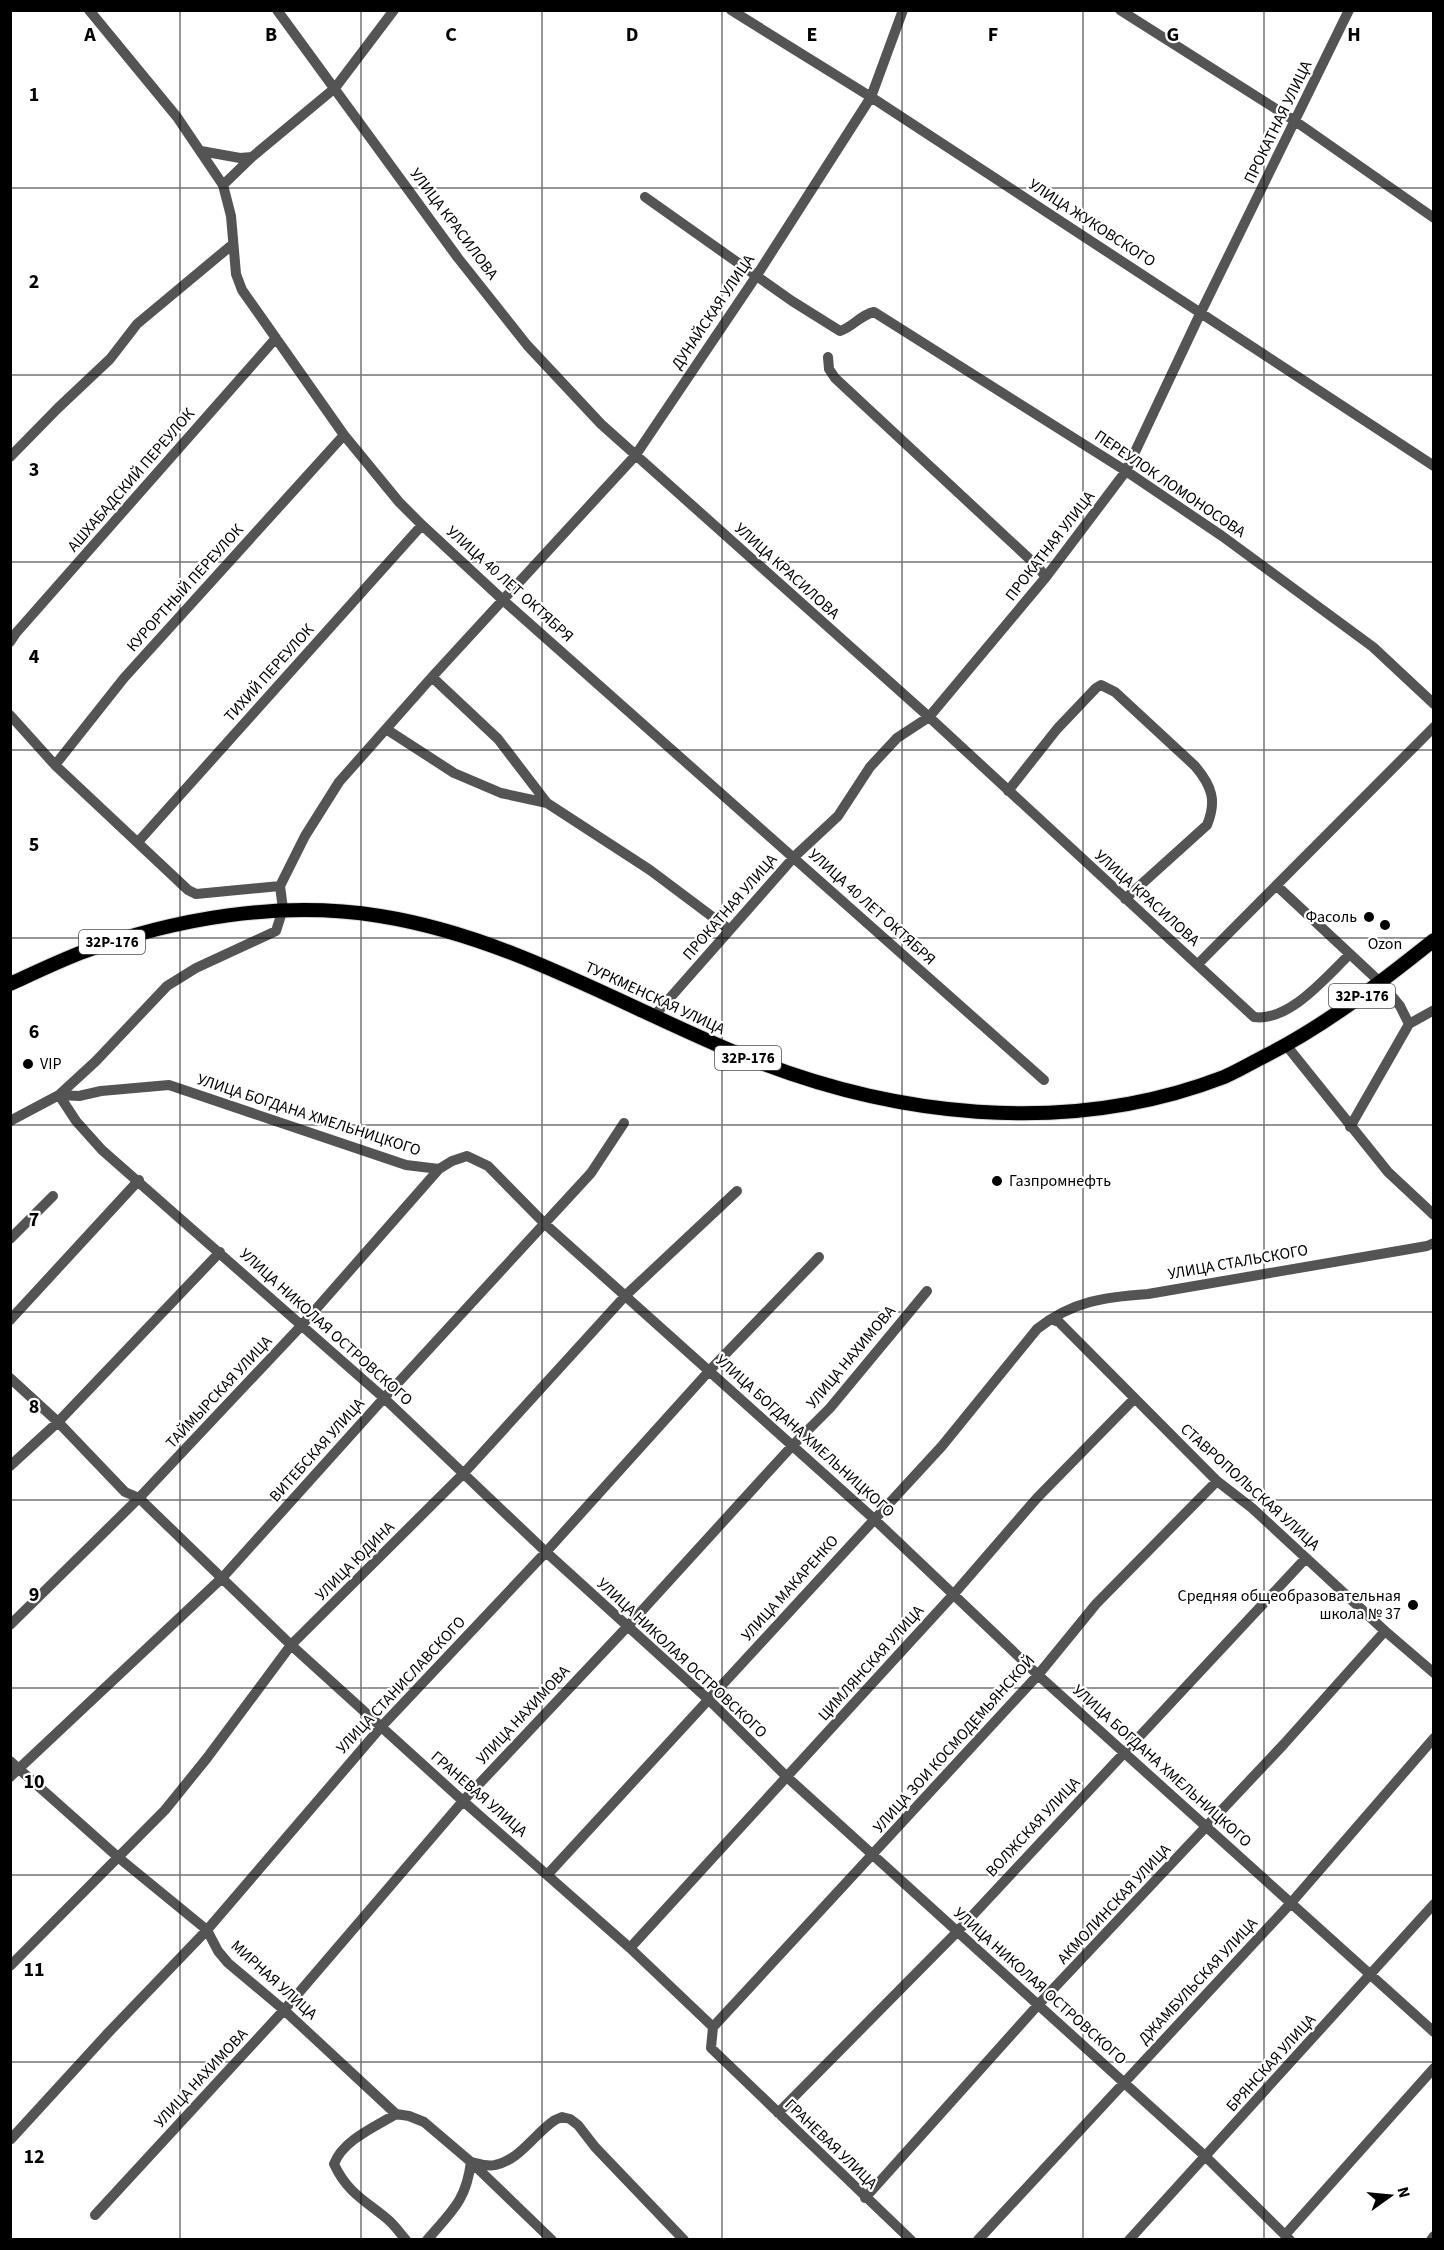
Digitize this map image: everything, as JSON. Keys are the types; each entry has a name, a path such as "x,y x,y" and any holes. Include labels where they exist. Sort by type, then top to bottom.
{"main road":[{"name":"ТУРКМЕНСКАЯ УЛИЦА","path":"10,984 109,943 172,926 283,909 377,916 446,932 512,953 732,1052 793,1076 917,1105 1006,1114 1065,1113 1155,1100 1227,1076 1286,1045"},
{"name":"32Р-176","path":"1286,1045 1329,1020 1381,983 1434,940"}],"street":[{"name":"УЛИЦА 40 ЛЕТ ОКТЯБРЯ","path":"89,10 177,117 223,185 231,216 236,274 242,290 344,435 399,502 504,600 1044,1080"},
{"name":"УЛИЦА КРАСИЛОВА","path":"277,10 458,258 527,345 601,424 634,456 928,717 1254,1017 1266,1019 1277,1016 1300,1000 1349,955"},
{"path":"223,185 252,156 335,88 394,10"},
{"name":"УЛИЦА ЖУКОВСКОГО","path":"731,10 871,97 1434,466"},
{"name":"ДУНАЙСКАЯ УЛИЦА","path":"280,886 305,836 339,782 634,456 757,275 871,97 903,10"},
{"path":"1120,10 1295,122 1434,218"},
{"name":"ПРОКАТНАЯ УЛИЦА","path":"654,1016 794,857 838,816 870,767 890,745 928,717 1046,577 1126,471 1349,10"},
{"path":"201,152 240,158 252,156"},
{"path":"645,197 757,275"},
{"path":"10,457 57,408 110,359 137,324 233,244"},
{"name":"ПЕРЕУЛОК ЛОМОНОСОВА","path":"757,275 792,301 840,331 849,328 865,314 874,312 1126,471 1222,536 1372,647 1434,704"},
{"name":"АШХАБАДСКИЙ ПЕРЕУЛОК","path":"10,642 276,338"},
{"path":"828,357 829,369 835,378 1028,557 1046,577"},
{"name":"КУРОРТНЫЙ ПЕРЕУЛОК","path":"55,765 124,678 344,435"},
{"name":"ТИХИЙ ПЕРЕУЛОК","path":"138,842 422,525"},
{"path":"432,677 498,739 548,803 650,870 730,930"},
{"path":"1008,791 1057,729 1101,685 1107,686 1139,714 1205,778 1213,808 1207,825 1125,899"},
{"path":"10,715 55,765 180,884 196,894 280,886 283,909 276,931 196,968 167,986 96,1061 59,1095 10,1121"},
{"path":"1198,964 1434,727"},
{"path":"386,729 454,773 501,793 548,803"},
{"path":"1277,886 1381,983 1400,1006 1409,1024"},
{"path":"1350,1127 1409,1024 1434,1010"},
{"path":"1286,1045 1388,1172 1434,1215"},
{"name":"УЛИЦА БОГДАНА ХМЕЛЬНИЦКОГО","path":"59,1095 79,1096 111,1090 169,1085 406,1165 439,1169 467,1156 478,1159 545,1224 873,1518 1038,1675 1434,2032"},
{"name":"УЛИЦА НИКОЛАЯ ОСТРОВСКОГО","path":"59,1095 76,1121 102,1149 384,1398 546,1552 709,1700 787,1777 1206,2157 1287,2237"},
{"name":"ВИТЕБСКАЯ УЛИЦА","path":"10,1778 223,1577 591,1173 624,1123"},
{"name":"ТАЙМЫРСКАЯ УЛИЦА","path":"10,1625 139,1498 302,1325 439,1169"},
{"path":"10,1320 139,1180"},
{"name":"УЛИЦА ЮДИНА","path":"10,1966 165,1810 207,1758 291,1645 464,1473 626,1296 736,1191"},
{"path":"10,1239 53,1196"},
{"name":"УЛИЦА СТАЛЬСКОГО","path":"1051,1319 1074,1306 1108,1297 1148,1294 1434,1243"},
{"path":"10,1466 58,1422 220,1252"},
{"name":"УЛИЦА СТАНИСЛАВСКОГО","path":"11,2139 207,1930 381,1727 546,1552 710,1370 819,1257"},
{"name":"УЛИЦА НАХИМОВА","path":"95,2215 284,2010 463,1801 627,1627 792,1446 830,1408 927,1290"},
{"name":"СТАВРОПОЛЬСКАЯ УЛИЦА","path":"1051,1319 1059,1322 1217,1480 1252,1508 1434,1673"},
{"name":"УЛИЦА МАКАРЕНКО","path":"548,1874 873,1518 942,1446 1037,1329 1051,1319"},
{"name":"ГРАНЕВАЯ УЛИЦА","path":"10,1378 58,1422 125,1492 139,1498 291,1645 630,1948 713,2027 711,2048 911,2240"},
{"name":"ЦИМЛЯНСКАЯ УЛИЦА","path":"630,1948 953,1595 1037,1498 1134,1399"},
{"name":"УЛИЦА ЗОИ КОСМОДЕМЬЯНСКОЙ","path":"713,2027 1038,1675 1096,1604 1217,1480"},
{"name":"ВОЛЖСКАЯ УЛИЦА","path":"778,2113 957,1932 1306,1558"},
{"name":"АКМОЛИНСКАЯ УЛИЦА","path":"865,2198 1038,2005 1284,1744 1385,1631"},
{"name":"ДЖАМБУЛЬСКАЯ УЛИЦА","path":"978,2240 1291,1903 1434,1738"},
{"name":"МИРНАЯ УЛИЦА","path":"10,1761 119,1858 207,1930 218,1951 228,1963 284,2010 396,2114 424,2122 471,2162 552,2240"},
{"name":"БРЯНСКАЯ УЛИЦА","path":"1129,2240 1434,1904"},
{"path":"1287,2237 1434,2068"},
{"path":"396,2114 338,2153 334,2164 348,2188 389,2220 406,2240"},
{"path":"427,2240 461,2202 469,2182 471,2162 489,2166 501,2163 520,2152 555,2120 562,2117 570,2119 684,2240"}],"place":[{"name":"Фасоль","path":"1369,917"},
{"name":"Ozon","path":"1385,925"},
{"name":"VIP","path":"28,1064"},
{"name":"Газпромнефть","path":"997,1181"},
{"name":"Средняя общеобразовательная школа № 37","path":"1413,1605"}]}
